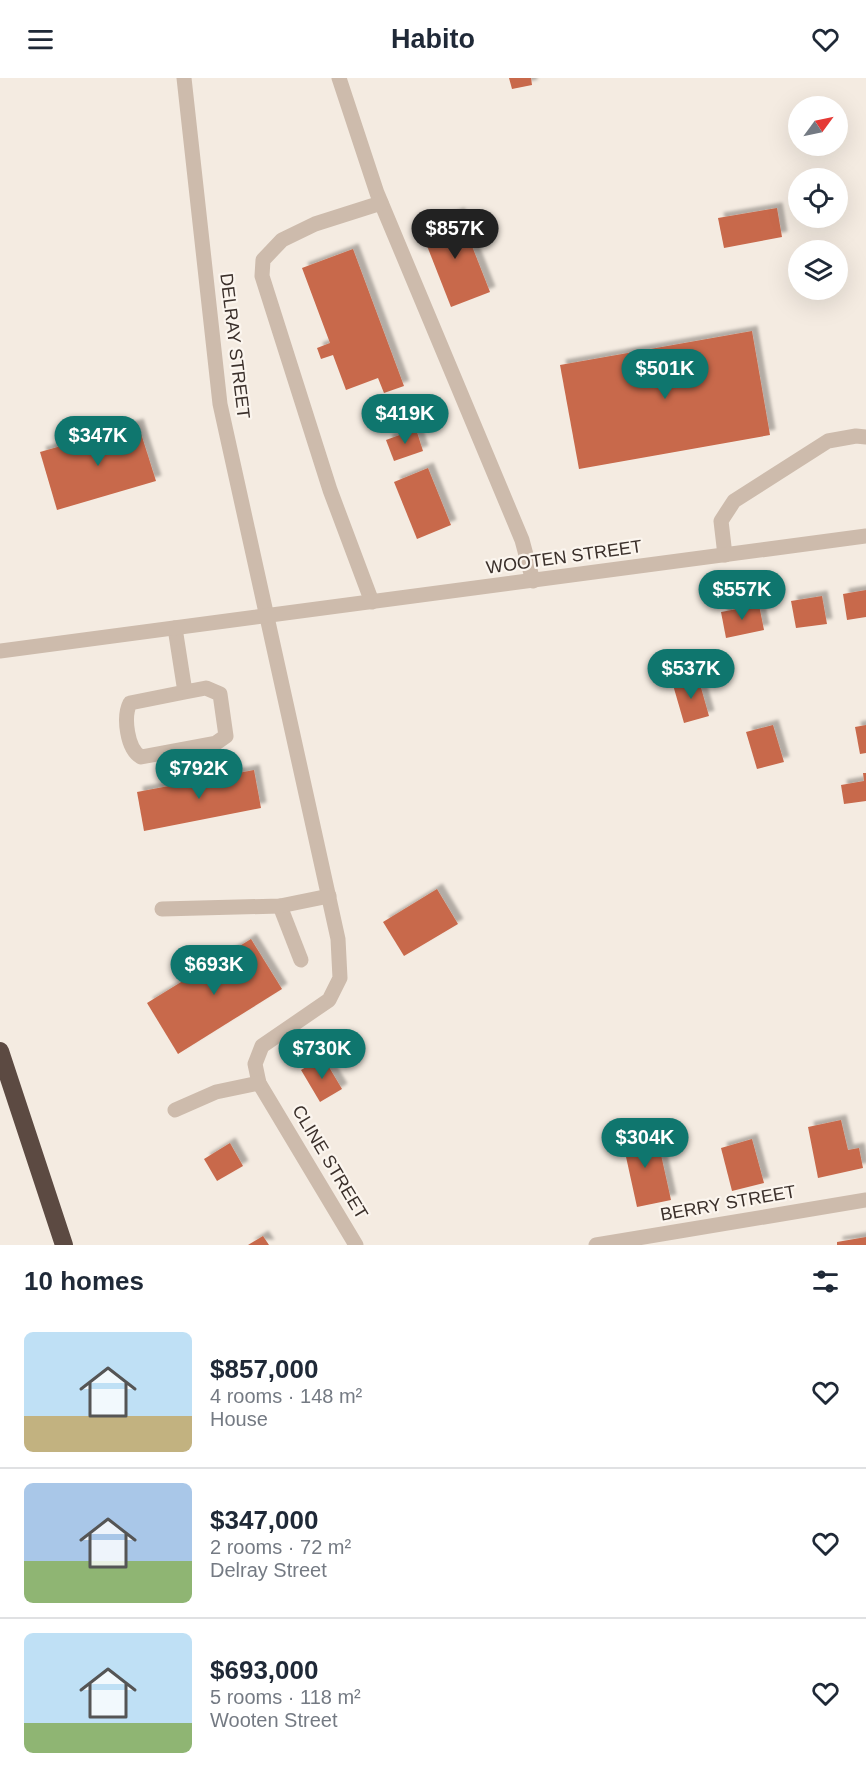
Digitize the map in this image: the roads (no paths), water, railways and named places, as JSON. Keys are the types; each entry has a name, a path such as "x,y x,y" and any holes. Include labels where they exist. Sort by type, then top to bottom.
{"highway":[{"path":"0,1051 64,1245"}],"street":[{"name":"DELRAY STREET","path":"184,78 220,404 267,616"},
{"path":"339,78 381,203 522,540 533,581"},
{"path":"372,602 330,490 262,276 262,260 282,240 315,224 381,203"},
{"path":"724,555 721,521 734,501 828,441 856,436 866,437"},
{"name":"WOOTEN STREET","path":"0,651 866,536"},
{"path":"176,1110 216,1092 259,1083 255,1064 262,1046 329,1000 340,978 338,939 267,616"},
{"path":"175,628 185,692"},
{"path":"206,688 220,694 226,736 216,742 163,753 141,757 135,753 130,742 127,709 130,703 185,692 206,688"},
{"path":"162,909 280,906 329,896"},
{"path":"280,906 301,960"},
{"name":"CLINE STREET","path":"259,1083 356,1245"},
{"name":"BERRY STREET","path":"596,1245 866,1200"}]}
